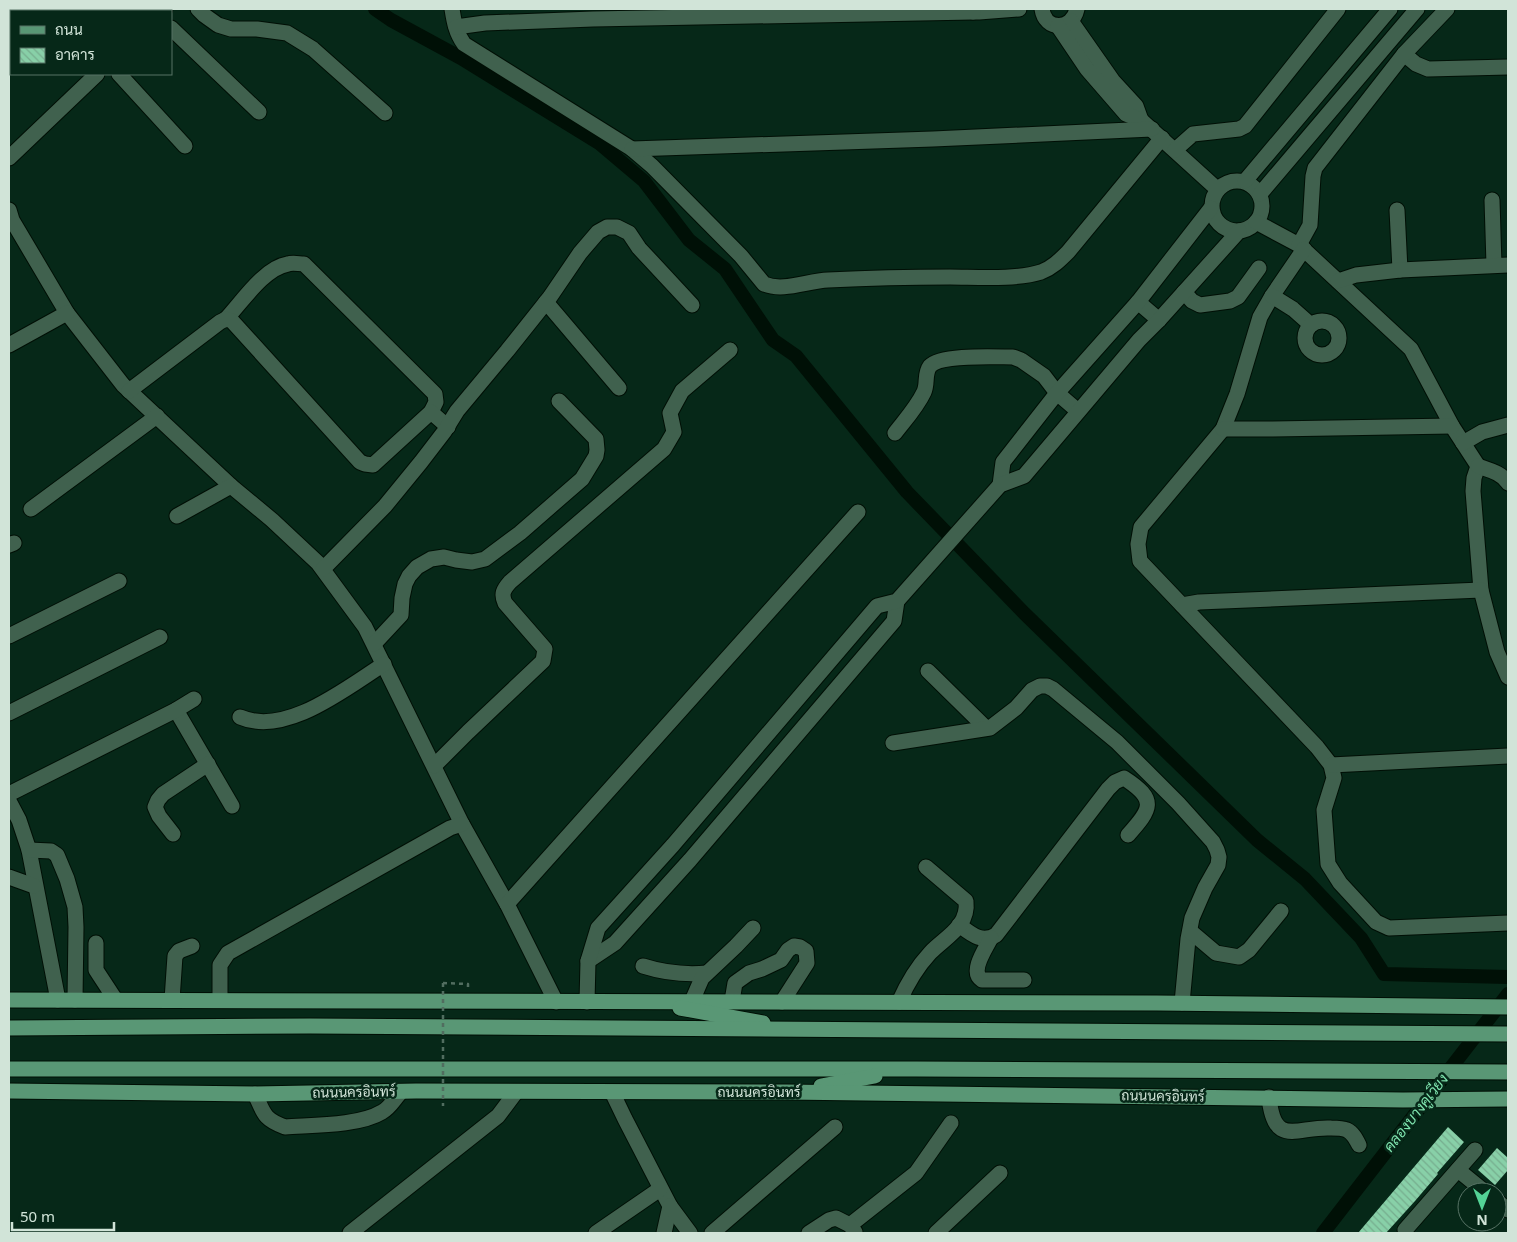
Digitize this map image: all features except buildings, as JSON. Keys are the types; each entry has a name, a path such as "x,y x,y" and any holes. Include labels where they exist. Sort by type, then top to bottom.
{"main road":[{"path":"9,1000 1182,1003 1508,1007"},
{"path":"645,1001 802,1030"},
{"path":"9,1028 310,1026 1508,1034"},
{"name":"ถนนนครอินทร์","path":"9,1069 916,1069 1508,1072"},
{"path":"786,1092 916,1069"},
{"name":"ถนนนครอินทร์","path":"9,1091 255,1094 786,1092 1403,1100 1508,1099"}],"street":[{"path":"198,9 218,25 232,30 287,33 314,50 385,113"},
{"path":"452,9 459,37 464,44 632,149 652,166 741,256 764,284 769,286 780,287 825,280 1003,277 1040,272 1055,264 1068,252 1152,129"},
{"path":"456,27 485,23 593,19 1019,9"},
{"path":"1042,9 1046,20 1052,24 1069,18 1113,81 1136,106 1152,129 1217,189"},
{"path":"1175,150 1193,134 1238,129 1245,126 1338,9"},
{"path":"1245,181 1390,9"},
{"path":"1260,194 1417,9"},
{"path":"1447,9 1404,54 1315,168 1310,226 1302,247 1260,317 1223,429 1141,527 1138,544 1140,561 1317,747 1331,765 1334,778 1324,810 1328,864 1340,883 1376,922 1389,928 1508,923"},
{"path":"172,29 259,112"},
{"path":"1365,38 1381,51"},
{"path":"1404,54 1416,64 1428,69 1508,67"},
{"path":"9,158 96,75"},
{"path":"120,75 185,146"},
{"path":"632,149 933,139 1152,129"},
{"path":"1234,180 1245,181 1253,186 1260,194 1263,204 1256,222 1249,228 1239,231 1229,230 1220,225 1214,217 1211,208 1212,198 1217,189 1225,183 1234,180"},
{"path":"1338,282 1356,275 1400,270 1501,265 1492,200"},
{"path":"1000,485 1002,462 1057,394 1138,302 1211,208"},
{"path":"9,210 12,220 67,313 123,385 231,486 272,520 323,569 365,627 462,824 507,904 556,1002"},
{"path":"1397,210 1400,270"},
{"path":"1256,222 1302,247 1410,349 1452,426 1478,466 1495,472 1506,479 1508,483"},
{"path":"323,569 385,506 448,427 457,411 546,302 580,253 598,232 607,227 617,227 629,233 640,248 692,305"},
{"path":"587,1002 588,961 598,928 673,845 877,606 897,600 1000,485 1024,476 1139,340 1239,231"},
{"path":"129,391 226,319 259,281 279,267 288,264 304,264 435,394 436,402 431,412 373,465 365,464 360,462 232,321 226,319"},
{"path":"1184,292 1192,301 1200,305 1230,300 1238,297 1259,268"},
{"path":"1272,296 1293,309 1312,325"},
{"path":"546,302 619,388"},
{"path":"1138,302 1159,320"},
{"path":"9,345 67,313"},
{"path":"434,766 543,661 545,649 505,603 502,596 504,589 664,449 674,432 670,413 682,390 730,350"},
{"path":"895,432 914,410 925,390 926,373 936,362 964,357 1013,357 1021,360 1044,376 1057,394 1078,411"},
{"path":"374,644 402,615 402,598 405,584 417,567 431,559 444,556 472,562 485,559 520,533 582,478 596,456 596,439 559,401"},
{"path":"431,412 448,427"},
{"path":"31,509 157,416"},
{"path":"1463,443 1482,432 1508,425"},
{"path":"1223,429 1452,426"},
{"path":"1478,466 1474,478 1474,491 1481,590 1497,652 1508,677"},
{"path":"177,516 231,486"},
{"path":"507,904 858,512"},
{"path":"9,636 119,581"},
{"path":"1182,605 1199,602 1481,590"},
{"path":"588,961 615,942 690,860 894,620 897,600"},
{"path":"9,713 160,637"},
{"path":"240,717 260,723 290,717 322,703 384,664"},
{"path":"928,671 986,728"},
{"path":"893,743 986,728 998,723 1016,708 1032,690 1040,686 1054,689 1117,742 1158,782 1213,842 1219,857 1218,864 1195,911 1190,931 1182,1003"},
{"path":"803,693 820,707"},
{"path":"9,794 176,710 194,699"},
{"path":"176,710 232,806"},
{"path":"1331,765 1508,756"},
{"path":"172,834 155,807 158,800 163,794 208,764"},
{"path":"959,925 978,938 990,938 996,935 1108,789 1115,782 1124,778 1141,792 1148,800 1149,805 1146,814 1128,835"},
{"path":"9,800 19,820 29,850 34,886 58,1000"},
{"path":"220,1000 220,965 228,953 450,828 462,824"},
{"path":"673,845 690,860"},
{"path":"29,850 51,851 57,854 67,879 75,907 75,1000"},
{"path":"899,1002 908,980 930,952 954,933 967,908 966,901 926,867"},
{"path":"9,877 34,886"},
{"path":"626,897 642,913"},
{"path":"1190,931 1216,954 1239,957 1249,950 1281,911"},
{"path":"692,1001 702,978 753,928"},
{"path":"990,938 978,966 976,974 978,978 982,980 1024,980"},
{"path":"96,943 96,970 115,1000"},
{"path":"172,1000 175,956 179,951 192,946"},
{"path":"732,1001 735,983 749,973 781,960 788,950 794,946 800,947 806,951 808,963 782,1002"},
{"path":"644,966 661,972 688,975 707,973"},
{"path":"255,1094 266,1117 274,1123 285,1127 356,1121 370,1118 384,1111 401,1092"},
{"path":"350,1233 498,1116 516,1092"},
{"path":"612,1092 660,1189 690,1233"},
{"path":"1269,1097 1271,1114 1283,1130 1291,1132 1322,1127 1341,1128 1353,1135 1359,1145"},
{"path":"809,1233 829,1220 836,1218 853,1229 916,1173 951,1123"},
{"path":"712,1233 834,1127"},
{"path":"1405,1230 1475,1150"},
{"path":"1458,1170 1473,1182"},
{"path":"936,1233 1000,1173"},
{"path":"596,1233 660,1189"},
{"path":"664,1233 670,1206"}],"path":[{"path":"443,1106 443,983 468,984"}],"waterway":[{"path":"375,9 391,20 461,58 599,143 644,181 689,240 725,269 773,340 796,356 907,492 1024,613 1257,840 1305,879 1361,938 1384,974 1508,977"},
{"name":"คลองบางคูเวียง","path":"1323,1233 1508,994"}]}
